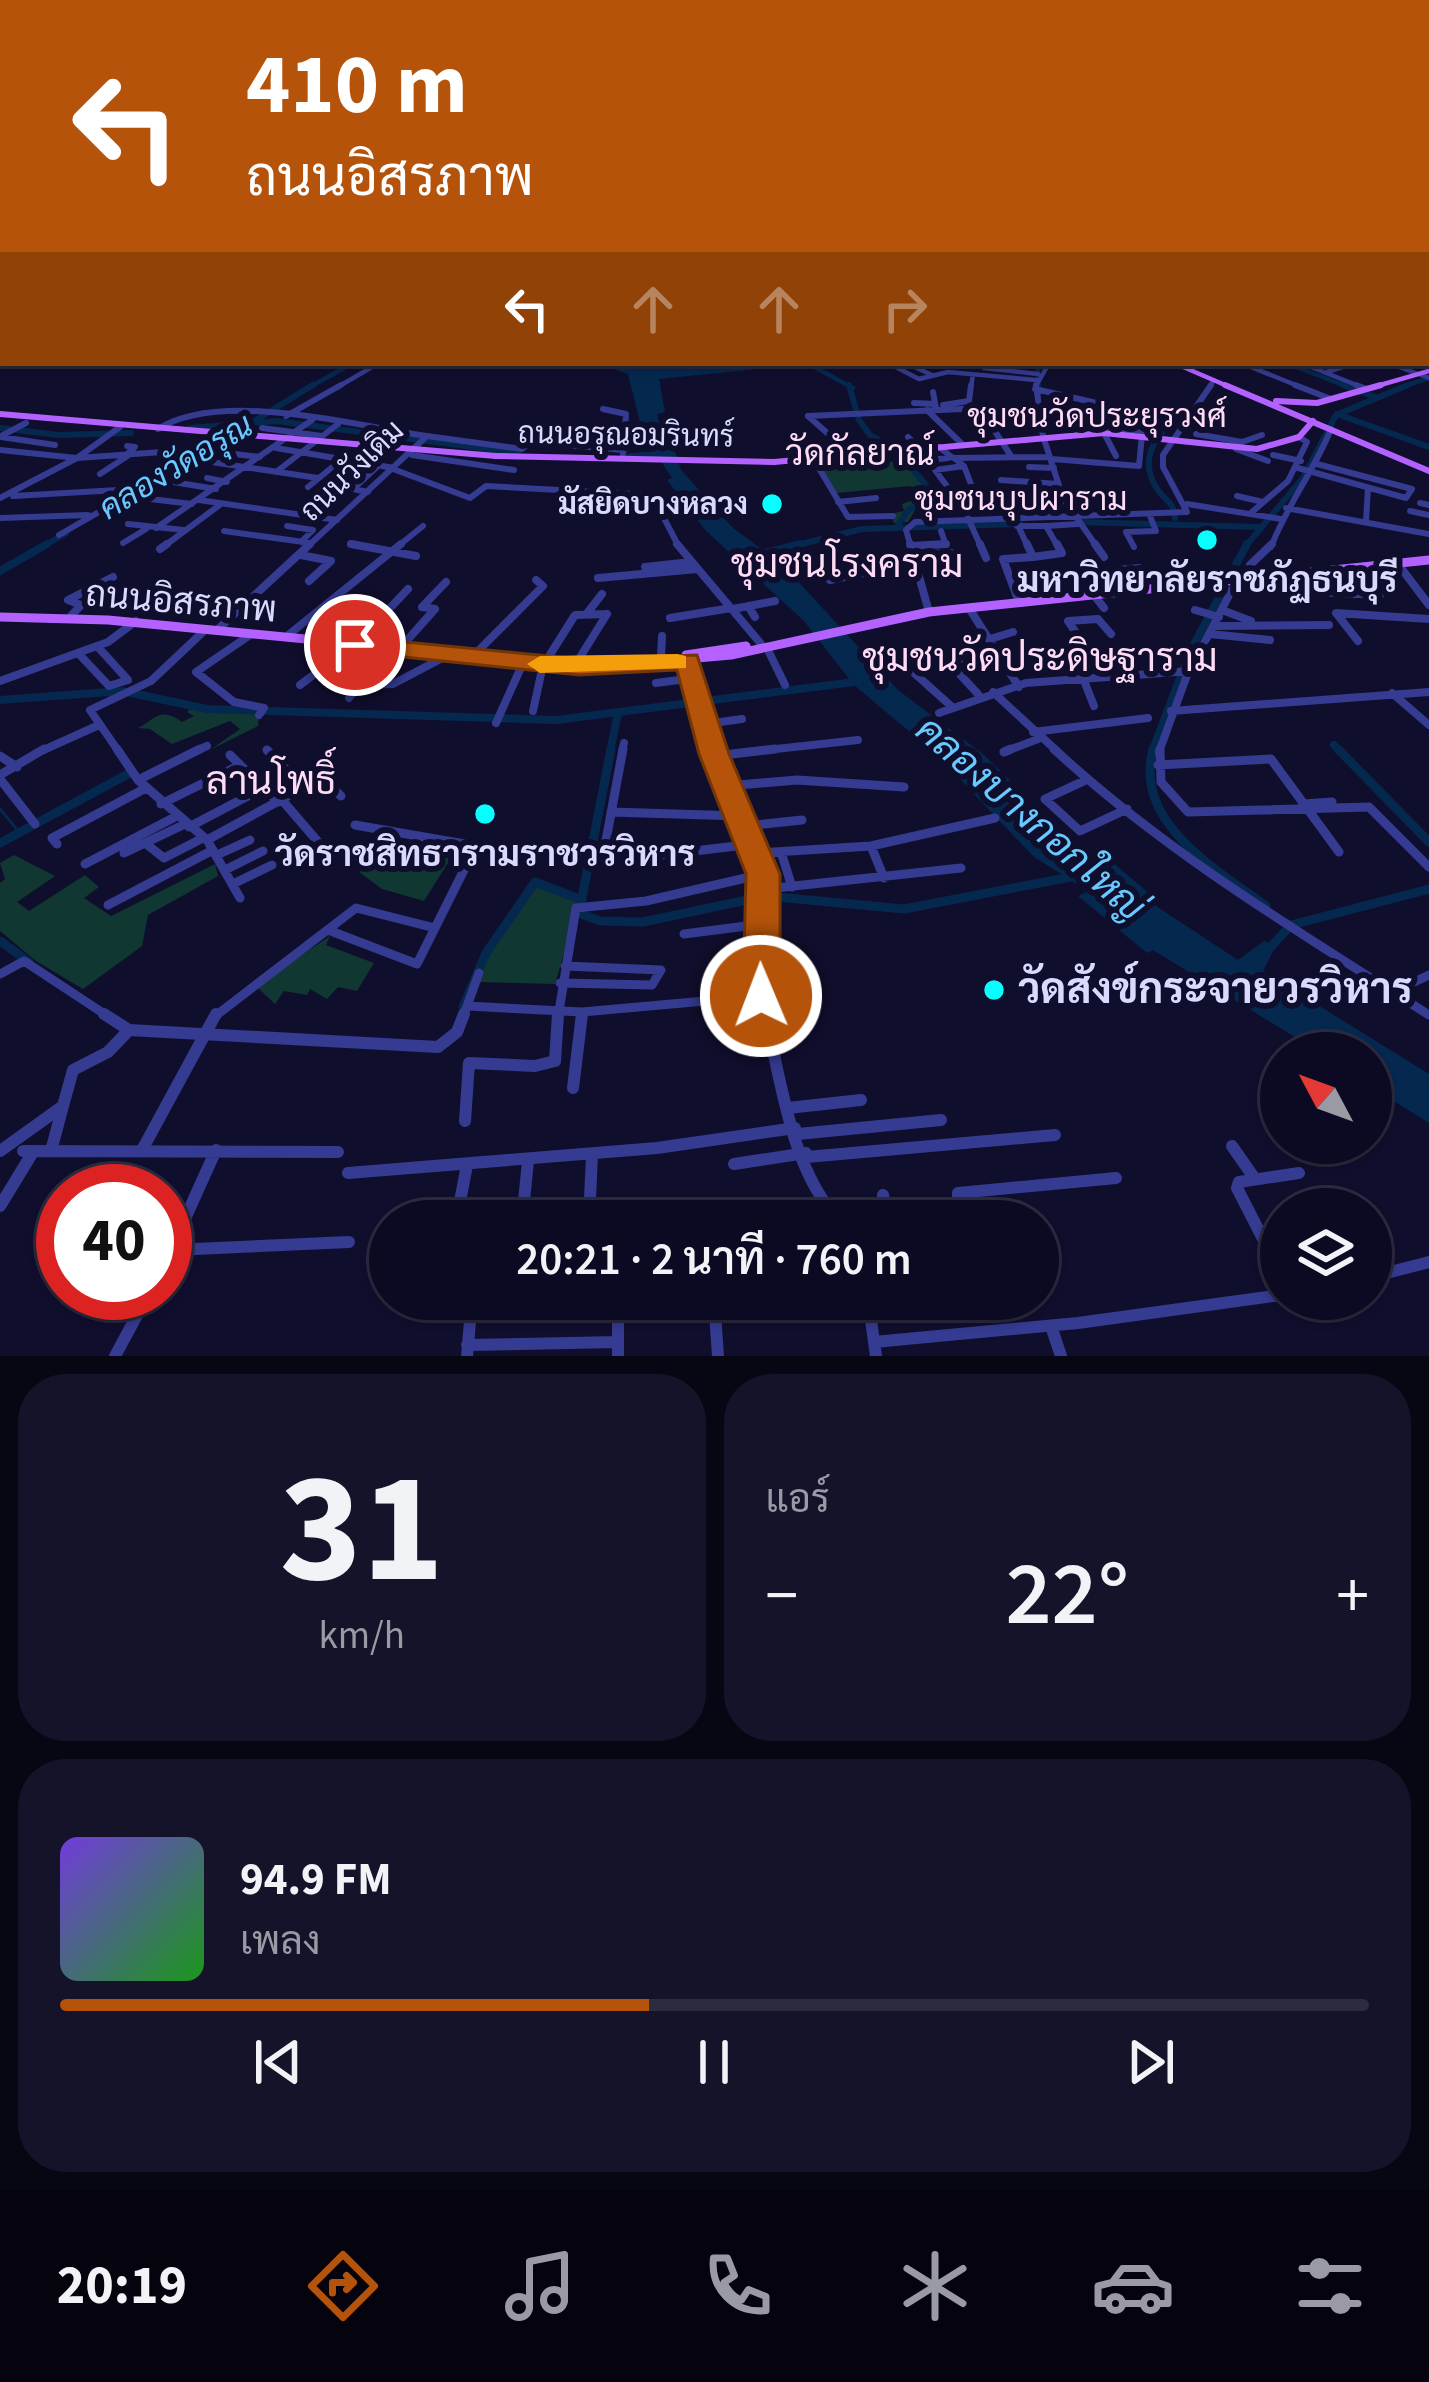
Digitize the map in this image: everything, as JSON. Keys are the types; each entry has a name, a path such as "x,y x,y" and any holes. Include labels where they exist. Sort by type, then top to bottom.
{"main road":[{"path":"1180,366 1429,467"},
{"path":"1180,366 1286,410"},
{"path":"1194,366 1324,424"},
{"path":"1324,424 1318,409 1334,401 1426,375"},
{"path":"1276,401 1302,405 1334,401"},
{"name":"ถนนอรุณอมรินทร์","path":"0,414 29,421 319,439 412,452 774,462 1104,433 1193,438 1236,449 1299,436"},
{"path":"1299,436 1324,424"},
{"path":"477,454 623,453"},
{"path":"355,644 545,663 687,658 928,610 1429,558"},
{"path":"928,610 1429,558"},
{"path":"0,615 71,616 288,636"},
{"name":"ถนนอิสรภาพ","path":"0,615 136,621"},
{"name":"ถนนอิสรภาพ","path":"213,630 523,663 687,658"}],"street":[{"path":"285,416 374,366"},
{"path":"894,366 920,379 947,372 1038,375"},
{"path":"913,366 932,376"},
{"path":"1046,366 1035,389 1058,484 1074,517 1104,557"},
{"path":"1248,366 1334,401"},
{"path":"1312,366 1362,392"},
{"path":"1325,372 1345,366"},
{"path":"984,368 1038,375"},
{"path":"853,456 845,445 819,433 808,416 927,410 969,400 974,374"},
{"path":"928,610 907,528 920,520 1152,519 1187,511 1163,467 1174,438 1212,383"},
{"path":"1035,389 1167,419"},
{"path":"933,392 936,406"},
{"path":"914,404 1152,434 1139,466 1011,456 923,460"},
{"path":"424,437 522,449 530,442 623,453 626,414 603,409"},
{"path":"927,410 963,445"},
{"path":"1124,429 1134,411"},
{"path":"983,412 1011,456"},
{"name":"ถนนวังเดิม","path":"157,430 180,415 262,413 424,437"},
{"path":"0,437 29,421"},
{"path":"123,542 196,502 307,423"},
{"path":"1202,423 1193,438 1242,442 1262,435"},
{"path":"1251,573 1250,565 1268,551 1277,518 1324,424"},
{"path":"276,472 335,426"},
{"path":"3,497 76,458 120,427"},
{"path":"262,428 319,439"},
{"path":"1104,433 1116,456"},
{"path":"1299,436 1307,442 1309,462"},
{"path":"0,437 55,445"},
{"name":"ถนนวังเดิม","path":"99,725 90,710 156,677 299,555 424,437"},
{"path":"908,437 920,449"},
{"path":"939,447 964,466 970,493 953,494 934,471 964,466"},
{"path":"274,448 379,465 470,498 486,486 652,495 660,520 694,565 768,645 784,685"},
{"path":"0,450 76,458 206,449"},
{"path":"1236,449 1309,462 1412,489 1406,498 1368,488 1309,462"},
{"path":"100,474 128,451"},
{"path":"412,452 514,470"},
{"path":"225,453 262,457"},
{"path":"59,535 196,456"},
{"path":"308,487 342,459"},
{"path":"814,460 850,518 893,516"},
{"path":"205,461 318,478"},
{"path":"1029,467 1052,461"},
{"path":"1256,513 1309,462"},
{"path":"369,492 353,489 379,465"},
{"path":"207,478 226,482"},
{"path":"1001,480 1058,484"},
{"path":"173,482 216,489"},
{"path":"1366,521 1368,488"},
{"path":"3,497 137,489"},
{"path":"1237,496 1264,503"},
{"path":"142,498 338,520"},
{"path":"838,502 876,498"},
{"path":"181,548 162,547 221,504"},
{"path":"1187,504 1277,518"},
{"path":"1286,508 1429,534"},
{"path":"1410,511 1429,515"},
{"path":"0,518 92,515"},
{"path":"274,538 299,515"},
{"path":"1016,522 1047,526 1074,517"},
{"path":"1134,548 1126,532 1156,530 1152,519"},
{"path":"246,522 228,532 312,543"},
{"path":"1016,522 1033,557"},
{"path":"970,523 986,559"},
{"path":"128,524 185,530"},
{"path":"286,526 313,530 301,542"},
{"path":"288,636 424,526"},
{"path":"1018,600 1003,559 1062,553 1047,526"},
{"path":"797,556 830,580 946,545 941,531"},
{"path":"351,544 416,556"},
{"path":"913,554 962,553"},
{"path":"299,555 331,561 309,581"},
{"path":"598,578 708,561"},
{"path":"1417,561 1429,574"},
{"path":"1397,563 1414,578 1429,604"},
{"path":"645,567 694,565"},
{"path":"1130,584 1118,570 1139,568 1154,583"},
{"path":"71,616 81,607 68,600 113,577"},
{"path":"692,581 722,579"},
{"path":"476,653 543,586 536,580"},
{"path":"1380,595 1232,580 1184,671 1159,765 1165,787 1189,813 1292,805 1369,807 1429,867"},
{"path":"1344,580 1354,594"},
{"path":"402,646 435,609 422,607 446,582"},
{"path":"300,685 355,644 408,589"},
{"path":"588,614 602,594"},
{"path":"1093,594 1104,608"},
{"path":"1076,596 1112,634"},
{"path":"670,618 776,601"},
{"path":"748,606 755,617"},
{"path":"969,608 1019,687"},
{"path":"1195,610 1270,640"},
{"path":"532,711 545,663 575,615 607,614 577,662"},
{"path":"1358,641 1336,614 1429,620"},
{"path":"1085,646 1066,623 1093,618"},
{"path":"1215,619 1251,621 1246,622"},
{"path":"1215,619 1329,625"},
{"path":"0,681 101,650 136,621"},
{"path":"990,639 1013,632"},
{"path":"251,634 196,672 234,702 262,711"},
{"path":"661,658 662,636"},
{"path":"83,657 109,686 128,680 101,650"},
{"path":"939,668 962,663 951,650"},
{"path":"893,653 951,706"},
{"path":"350,698 360,686 393,684 448,655"},
{"path":"687,658 715,756 763,874 761,996 788,1108 822,1200"},
{"path":"905,664 926,659"},
{"path":"497,720 523,663"},
{"path":"954,668 979,695"},
{"path":"939,713 979,695 1019,687 1184,671"},
{"path":"656,683 694,678"},
{"path":"1083,678 1094,706"},
{"path":"994,692 1086,780 1290,926 1429,1015"},
{"path":"1391,692 1429,725"},
{"path":"1171,712 1429,692"},
{"path":"1004,752 1035,735 1148,718"},
{"path":"706,724 742,719"},
{"path":"35,824 0,777 60,740 99,725 160,804 210,846 240,898"},
{"path":"715,756 858,740"},
{"path":"624,742 604,863 755,848 782,852 872,846 994,818"},
{"path":"55,840 207,746"},
{"path":"267,750 304,788"},
{"path":"230,755 319,843"},
{"path":"0,756 16,766"},
{"path":"1159,765 1268,758 1340,852"},
{"path":"160,804 234,768"},
{"path":"108,904 334,771"},
{"path":"322,778 341,796"},
{"path":"727,786 797,780 904,787"},
{"path":"1086,780 1046,799 1080,831 1127,809"},
{"path":"85,864 248,796"},
{"path":"1305,807 1331,802"},
{"path":"611,812 802,820"},
{"path":"124,853 183,822"},
{"path":"327,929 417,964 476,844 355,825"},
{"path":"145,843 164,858 250,840"},
{"path":"872,846 885,879"},
{"path":"225,870 263,850"},
{"path":"782,852 792,887"},
{"path":"233,884 272,865"},
{"path":"765,896 792,887 961,868"},
{"path":"465,1121 466,1066 552,1064 560,983 580,907 646,901 763,874"},
{"path":"142,1150 203,1031 229,1000 359,907 435,928"},
{"path":"683,934 762,924"},
{"path":"1321,965 1322,947"},
{"path":"0,974 24,961 128,1030 438,1047 457,1032 479,973"},
{"path":"560,983 652,985 661,970 657,966 565,967"},
{"path":"1393,992 1429,975"},
{"path":"466,1006 582,1012 761,996"},
{"path":"573,1088 582,1012"},
{"path":"51,1152 73,1070 110,1051 128,1030"},
{"path":"788,1108 861,1100"},
{"path":"0,1151 63,1106"},
{"path":"348,1173 528,1161 941,1120"},
{"path":"734,1164 1055,1135"},
{"path":"1232,1146 1256,1180"},
{"path":"192,1204 216,1150"},
{"path":"0,1206 29,1151 338,1151"},
{"path":"590,1200 592,1155"},
{"path":"524,1200 528,1161"},
{"path":"460,1200 467,1165"},
{"path":"1260,1234 1238,1192 1239,1182 1300,1173"},
{"path":"958,1200 958,1193 1116,1178"},
{"path":"883,1195 884,1200"},
{"path":"192,1254 349,1242"},
{"path":"1392,1272 1429,1262"},
{"path":"864,1356 1260,1298"},
{"path":"116,1356 135,1320"},
{"path":"470,1320 467,1351 618,1349"},
{"path":"715,1320 718,1356"},
{"path":"871,1320 875,1351"},
{"path":"1051,1326 1060,1356"}],"green space":[{"path":"903,461 934,499 918,505 908,522 894,523 890,514 904,511 902,504 924,496 922,490 910,486 837,493 821,467"},
{"path":"187,712 250,712 259,715 258,726 210,750 240,729 230,721 172,744 150,729 138,728 163,714 182,722 194,716"},
{"path":"412,838 459,845 424,901 382,889 359,872"},
{"path":"14,855 55,876 17,902 29,911 85,875 99,887 84,898 111,916 215,864 218,876 148,915 142,946 83,989 36,961 0,931 0,883 5,879 0,863"},
{"path":"535,885 579,902 555,984 479,982 480,969"},
{"path":"330,936 326,945 374,963 357,991 338,987 327,999 310,989 307,995 284,991 275,1004 256,986"}],"water":[{"name":"คลองบางกอกใหญ่","path":"604,366 789,366 659,379 665,412 657,414 681,470 733,528 782,564 898,690 983,754 1018,788 1018,798 1085,855 1098,850 1151,895 1147,900 1238,960 1264,941 1276,945 1263,971 1361,1032 1287,1032 1153,950 1147,953 1078,896 1088,891 1034,857 936,754 854,685 803,620 706,531 667,480 672,478 643,434 628,374"},
{"path":"1392,1051 1429,1074 1429,1123 1392,1100"}],"waterway":[{"name":"คลองวัดอรุณ","path":"309,387 348,366"},
{"path":"813,366 849,386"},
{"path":"1038,366 1038,397"},
{"path":"1294,366 1351,388"},
{"path":"1408,385 1429,378"},
{"name":"คลองวัดอรุณ","path":"309,387 313,385"},
{"path":"1343,385 1351,388"},
{"path":"1338,414 1408,385"},
{"path":"1399,388 1408,385"},
{"path":"849,386 853,388"},
{"path":"849,386 859,420 870,435 893,448 937,497 908,510 897,527"},
{"name":"คลองวัดอรุณ","path":"251,423 309,387"},
{"path":"1351,388 1375,397"},
{"path":"1175,518 1149,467 1153,445 1185,405"},
{"path":"1246,546 1303,478 1338,414"},
{"path":"1338,414 1429,447"},
{"path":"251,423 277,421 518,453"},
{"name":"คลองวัดอรุณ","path":"142,490 251,423"},
{"path":"190,428 251,423"},
{"path":"0,428 58,435 131,433"},
{"path":"629,456 664,454"},
{"path":"1077,522 1258,527"},
{"path":"789,547 862,529 1020,524"},
{"name":"คลองวัดอรุณ","path":"42,547 66,533"},
{"name":"คลองวัดอรุณ","path":"0,571 47,544"},
{"path":"789,547 801,544"},
{"path":"1153,750 1190,652 1246,546"},
{"path":"757,555 789,547"},
{"path":"0,700 122,691 207,709 556,720 862,681"},
{"path":"610,752 618,713"},
{"path":"1334,745 1338,749"},
{"path":"582,900 611,749"},
{"path":"1338,749 1341,752"},
{"path":"1338,749 1429,842"},
{"path":"1153,750 1150,775 1155,800 1167,821 1203,860 1266,906"},
{"path":"0,843 128,774"},
{"path":"0,809 19,832"},
{"name":"คลองบางกอกใหญ่","path":"582,900 579,913 600,921 643,922 766,896 904,909 1071,877"},
{"path":"463,1007 486,953 535,882 582,900"},
{"path":"1268,950 1291,925 1429,889"},
{"path":"0,941 29,962"}],"slow traffic":[{"path":"540,664 595,667 677,662"}],"place":[{"name":"มัสยิดบางหลวง","path":"772,504"},
{"name":"มหาวิทยาลัยราชภัฏธนบุรี","path":"1207,540"},
{"name":"วัดราชสิทธารามราชวรวิหาร","path":"485,814"},
{"name":"วัดสังข์กระจายวรวิหาร","path":"994,990"}],"district":[{"name":"ชุมชนวัดประยุรวงศ์","path":"1097,416"},
{"name":"วัดกัลยาณ์","path":"860,453"},
{"name":"ชุมชนบุปผาราม","path":"1021,499"},
{"name":"ชุมชนโรงคราม","path":"847,565"},
{"name":"ชุมชนวัดประดิษฐาราม","path":"1040,659"},
{"name":"ลานโพธิ์","path":"271,782"}],"route":[{"path":"355,645 579,667 688,661 714,754 763,874 761,996"}]}
